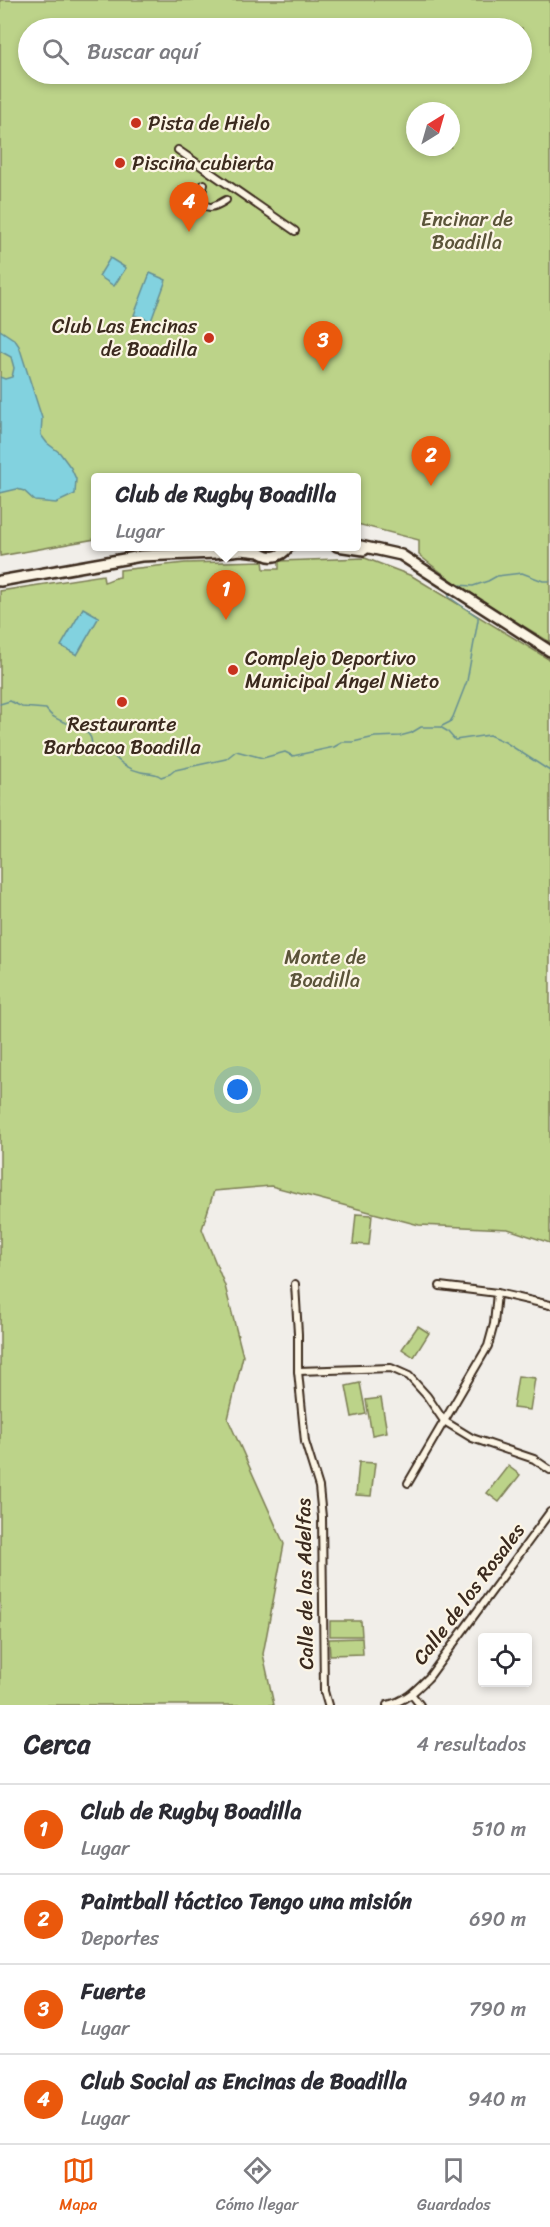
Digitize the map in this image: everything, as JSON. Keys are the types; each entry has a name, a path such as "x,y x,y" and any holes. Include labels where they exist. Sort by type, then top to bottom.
{"main road":[{"path":"361,544 390,552 413,563 550,651"},
{"path":"361,550 413,563"},
{"path":"178,554 196,551"},
{"path":"0,581 141,556 232,551"},
{"path":"259,551 265,556 277,556 286,551"}],"street":[{"path":"178,150 295,231"},
{"path":"204,184 200,200 207,207 212,208 226,200"},
{"name":"Calle de las Adelfas","path":"295,1284 298,1371 305,1442 319,1487 322,1517 324,1691 328,1705"},
{"path":"440,1286 497,1293 550,1305"},
{"path":"408,1483 488,1346 494,1324 497,1293"},
{"path":"298,1371 391,1368 409,1376 428,1396 444,1421 472,1438 534,1459 550,1470"},
{"name":"Calle de los Rosales","path":"387,1705 397,1703 412,1695 429,1677 550,1512"},
{"path":"412,1695 420,1705"}],"green space":[{"name":"Club Las Encinas de Boadilla","path":"0,0 550,0 550,642 483,601 419,555 419,540 361,525 361,473 91,473 91,540 0,556"},
{"name":"Monte de Boadilla","path":"365,558 412,576 550,660 550,1243 508,1229 419,1225 271,1186 214,1191 202,1229 225,1286 243,1356 228,1419 284,1544 263,1654 274,1705 0,1705 0,591 103,575 104,582 120,577 120,570 185,563 263,561 264,569 279,569 279,561"},
{"path":"356,1214 372,1215 369,1245 353,1244"},
{"path":"418,1326 429,1333 414,1357 402,1349"},
{"path":"518,1376 535,1378 530,1410 513,1408"},
{"path":"360,1383 366,1414 352,1417 346,1386"},
{"path":"381,1398 387,1432 372,1435 366,1400"},
{"path":"359,1462 375,1463 371,1496 356,1495"},
{"path":"508,1466 520,1475 499,1502 487,1493"},
{"path":"330,1621 361,1621 362,1636 330,1636"},
{"path":"362,1638 363,1654 330,1655 329,1639"}],"water":[{"path":"110,258 126,268 114,286 99,276"},
{"path":"150,273 166,280 151,321 134,315"},
{"path":"0,330 15,340 19,346 42,418 41,435 60,453 76,479 75,494 56,503 35,501 24,491 17,489 0,493 0,377 5,379 12,377 14,368 11,357 0,351"},
{"path":"83,608 99,617 77,655 61,646"}],"waterway":[{"path":"457,585 473,586 497,576 522,573 543,581 550,581"},
{"path":"442,726 450,722 453,717 467,681 478,620 478,617 449,597 448,591"},
{"path":"0,704 10,701 22,707 46,709 59,720 88,734 91,748 101,756 111,753 128,767 161,777 175,770 226,759 236,751 263,758 285,752 293,756 334,747 343,742 400,736 421,727 440,727 455,740 489,735 505,742 550,771"}],"place":[{"name":"Pista de Hielo","path":"136,123"},
{"name":"Piscina cubierta","path":"120,163"},
{"name":"Club Social as Encinas de Boadilla","path":"189,232"},
{"name":"Club Las Encinas de Boadilla","path":"209,338"},
{"name":"Fuerte","path":"323,371"},
{"name":"Paintball táctico Tengo una misión","path":"431,486"},
{"name":"Club de Rugby Boadilla","path":"226,620"},
{"name":"Complejo Deportivo Municipal Ángel Nieto","path":"233,670"},
{"name":"Restaurante Barbacoa Boadilla","path":"122,702"}],"park label":[{"name":"Encinar de Boadilla","path":"467,230"}]}
